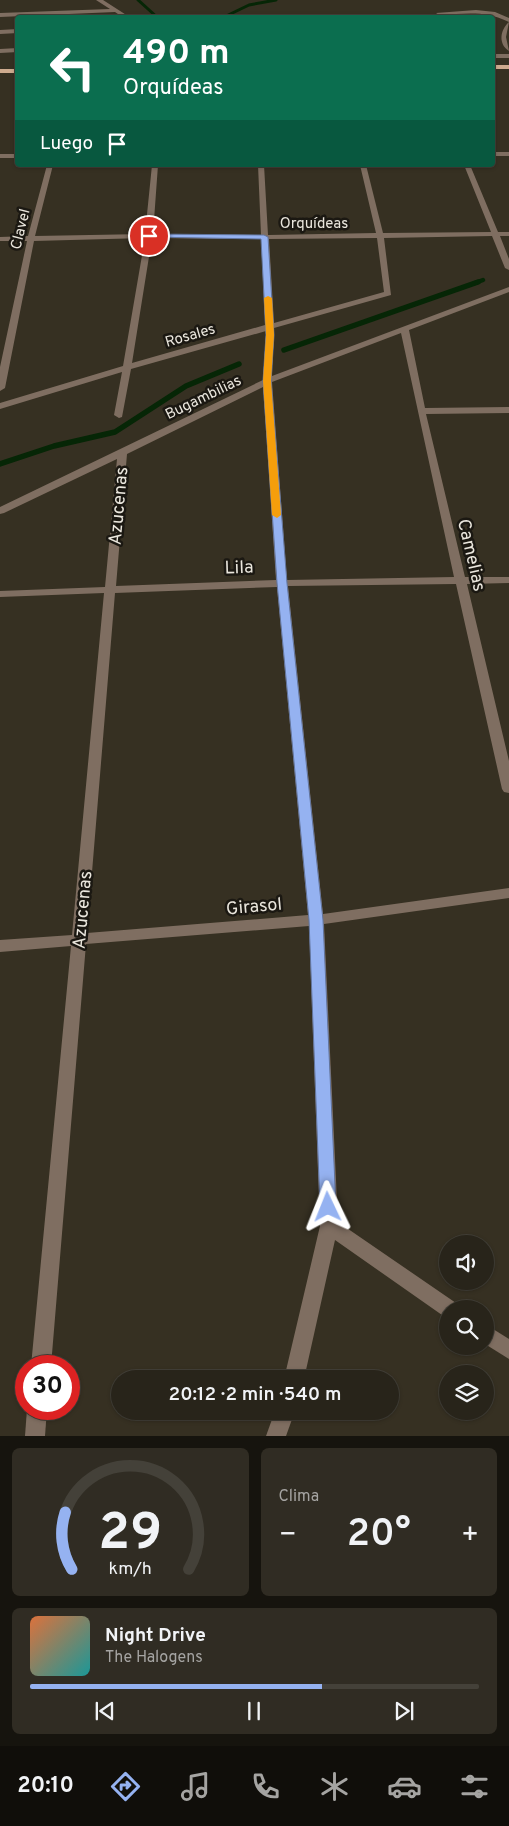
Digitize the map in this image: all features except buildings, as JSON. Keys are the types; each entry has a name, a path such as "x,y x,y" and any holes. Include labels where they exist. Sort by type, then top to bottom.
{"main road":[{"path":"495,67 509,67"},
{"path":"0,71 15,71"}],"street":[{"path":"100,0 124,15"},
{"path":"0,15 116,10"},
{"path":"439,13 495,13 509,20"},
{"path":"509,24 503,40 509,49"},
{"path":"0,32 15,32"},
{"path":"0,51 15,50"},
{"path":"495,56 509,56"},
{"path":"495,154 509,154"},
{"path":"0,156 15,156"},
{"name":"Clavel","path":"0,388 31,238 49,167"},
{"path":"119,414 125,368 149,236 155,167"},
{"path":"261,167 270,330 267,381 282,583 316,920 329,1226 296,1370"},
{"path":"363,167 380,236"},
{"path":"468,167 509,268"},
{"name":"Orquídeas","path":"0,239 149,236 264,237 509,234"},
{"name":"Rosales","path":"0,406 125,368 270,330 388,293 380,236"},
{"name":"Bugambilias","path":"0,511 267,381 509,289"},
{"name":"Camelias","path":"404,328 421,411 509,789"},
{"path":"421,411 509,410"},
{"name":"Azucenas","path":"42,1355 122,453"},
{"name":"Lila","path":"0,594 282,583 509,580"},
{"name":"Girasol","path":"0,946 316,920 509,894"},
{"path":"329,1226 439,1302"},
{"path":"494,1339 509,1350"},
{"path":"35,1436 36,1420"},
{"path":"276,1436 282,1420"}],"waterway":[{"path":"138,0 155,15"},
{"path":"228,15 249,5 276,0"},
{"path":"475,283 483,280"},
{"path":"284,350 478,282"},
{"path":"0,464 54,446 115,432 186,386 239,364"}],"slow traffic":[{"path":"268,298 270,335 267,381 277,515"}],"route":[{"path":"149,236 264,237 270,335 267,381 282,583 316,920 328,1207"}]}
